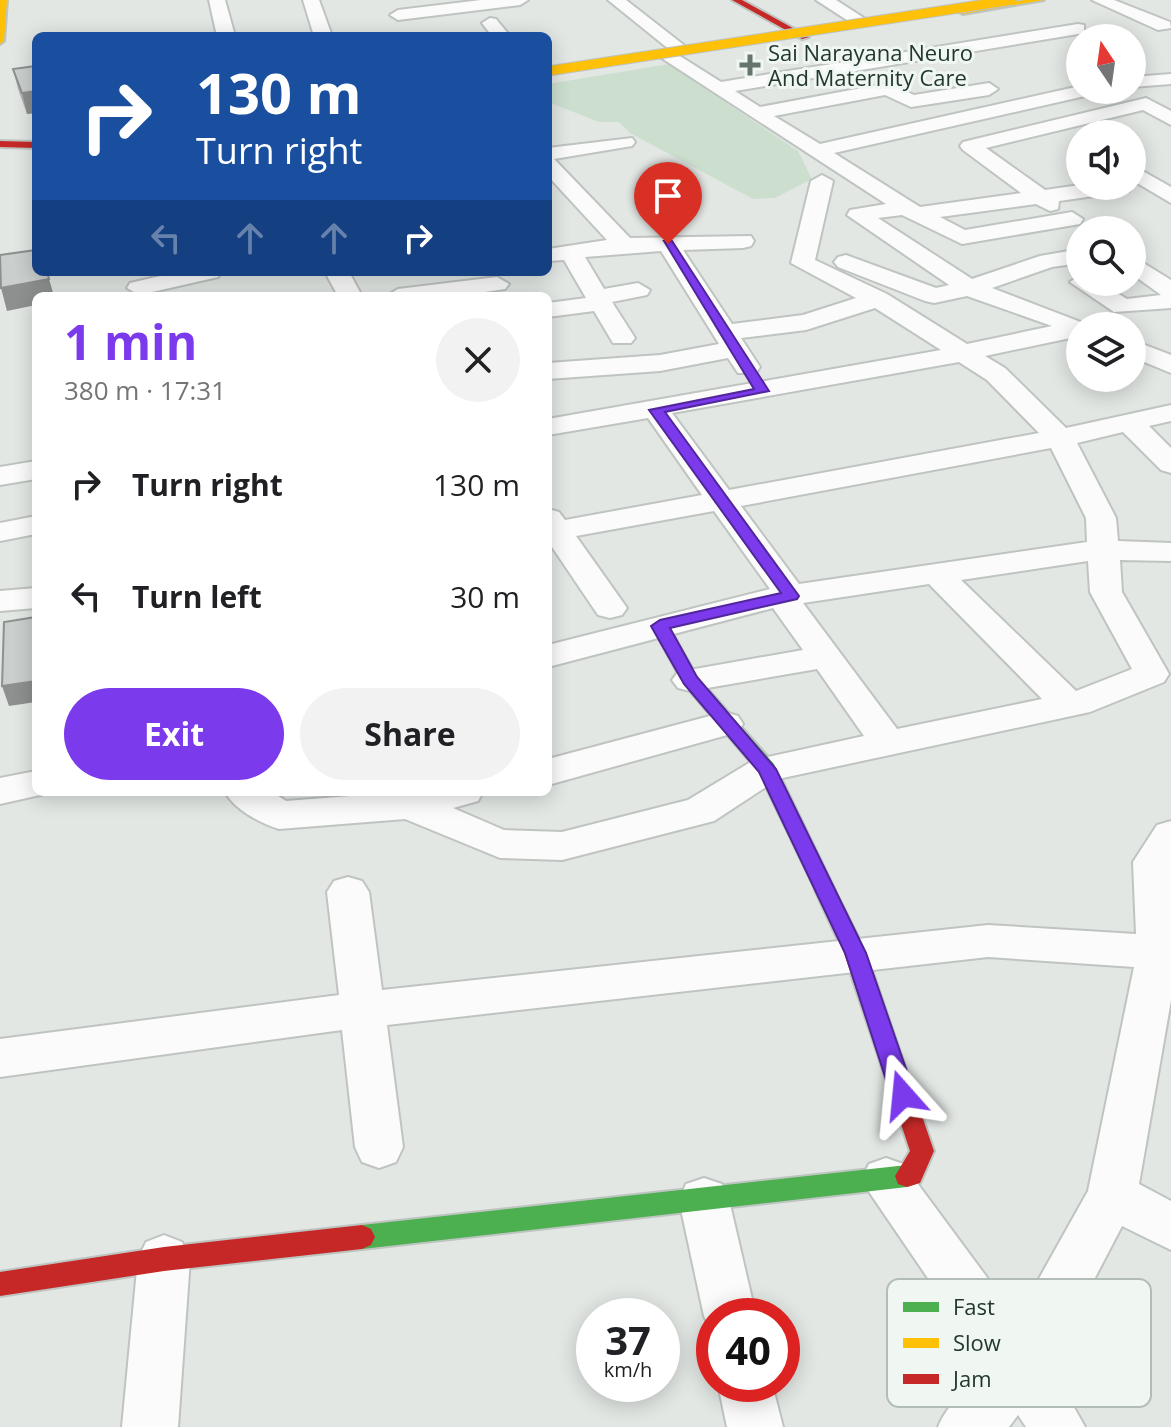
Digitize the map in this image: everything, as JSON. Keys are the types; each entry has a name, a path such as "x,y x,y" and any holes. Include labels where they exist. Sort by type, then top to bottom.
{"main road":[{"path":"0,41 3,0"},
{"path":"736,0 797,32"},
{"path":"861,23 979,0"},
{"path":"552,70 797,32 1040,0"},
{"path":"552,70 1015,2"},
{"path":"5,153 32,147"},
{"path":"5,153 32,156"},
{"path":"0,1284 164,1259 911,1175 922,1151 855,953 767,769 690,680 660,626"}],"street":[{"path":"217,0 225,32"},
{"path":"311,0 322,32"},
{"path":"408,32 394,7 520,0"},
{"path":"616,0 672,52 757,113 819,166 962,237 1066,226"},
{"path":"757,113 888,89 911,101 989,89 920,55 824,0"},
{"path":"1100,0 1164,26"},
{"path":"1015,2 1066,24"},
{"path":"719,88 1066,31"},
{"path":"1146,81 1171,79"},
{"path":"819,166 1066,95"},
{"path":"1038,102 1066,123"},
{"path":"1097,120 1146,104 1171,119"},
{"path":"1066,129 970,146 1067,216"},
{"path":"552,153 625,142"},
{"path":"409,805 500,844 562,846 700,811 767,769 1069,705 1152,674 1106,592 1100,550 1101,518 1060,438 996,374 878,299 803,263 819,166"},
{"path":"552,168 624,245"},
{"path":"1146,179 1171,197"},
{"path":"1066,193 858,215 969,288 1066,323"},
{"path":"1000,231 1066,272"},
{"path":"622,338 599,300 561,254 624,245 743,241"},
{"path":"668,244 763,391"},
{"path":"806,250 875,270 934,296 1066,258"},
{"path":"1151,270 1171,291"},
{"path":"137,285 188,276"},
{"path":"431,292 497,284"},
{"path":"552,309 638,290"},
{"path":"1105,296 1123,307 1171,301"},
{"path":"552,371 660,363 878,299"},
{"path":"552,426 763,391 1066,331"},
{"path":"1146,354 1171,365"},
{"path":"656,410 721,500 825,657 890,745"},
{"path":"552,527 721,500 1060,438 1171,413"},
{"path":"1129,423 1171,464"},
{"path":"0,476 32,471"},
{"path":"0,532 32,526"},
{"path":"552,528 610,608"},
{"path":"552,655 786,596 1100,550 1171,552"},
{"path":"937,574 1069,705"},
{"path":"0,601 32,598"},
{"path":"690,680 825,657"},
{"path":"552,771 725,724"},
{"path":"0,791 32,785"},
{"path":"250,796 279,815 409,805 447,796"},
{"path":"1067,1279 1112,1195 1158,952 1153,862 1171,835"},
{"path":"348,892 379,1147"},
{"path":"0,1058 360,1010 855,953 988,941 1158,952"},
{"path":"886,1180 957,1279"},
{"path":"1112,1195 1171,1227"},
{"path":"704,1200 726,1298"},
{"path":"150,1427 164,1259"},
{"path":"749,1402 755,1427"},
{"path":"966,1427 990,1407"},
{"path":"1045,1407 1057,1427"}],"green space":[{"path":"669,64 798,151 812,179 775,198 753,199 630,133 619,122 599,122 552,104 552,83"}],"building":[{"path":"32,67 32,92 22,93 13,69"},
{"path":"32,251 32,276 48,276 49,279 1,288 0,255"},
{"path":"32,618 32,682 2,686 4,622"}],"traffic: fast":[{"path":"660,626 690,680 767,769 825,890"},
{"path":"362,1237 907,1176"}],"traffic: slow":[{"path":"0,41 3,0"},
{"path":"552,70 1012,0"},
{"path":"963,12 1040,0"}],"traffic: jam":[{"path":"736,0 805,37"},
{"path":"0,144 32,145"},
{"path":"825,890 855,953 922,1151 911,1175 907,1176"},
{"path":"0,1284 164,1259 362,1237"}],"place":[{"name":"Sai Narayana Neuro And Maternity Care","path":"750,65"}],"route":[{"path":"668,244 763,391 656,410 791,596 660,626 690,680 767,769 855,953 903,1095"}]}
